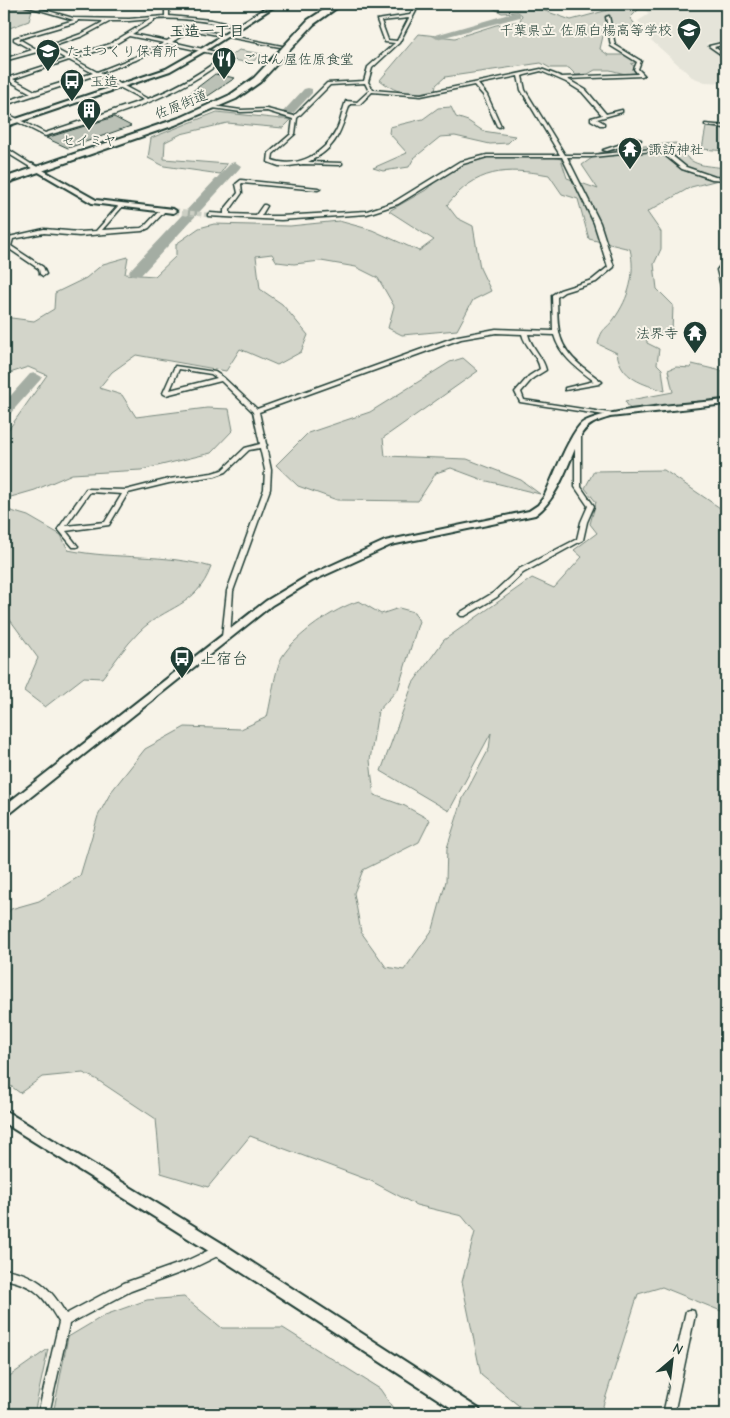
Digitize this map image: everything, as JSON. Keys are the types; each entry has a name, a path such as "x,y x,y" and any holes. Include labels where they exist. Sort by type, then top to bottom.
{"highway":[{"name":"佐原街道","path":"4,182 35,168 217,99 254,76 297,25 326,4"},
{"name":"佐原街道","path":"4,176 35,168 213,107 259,79 272,67 304,26 338,4"}],"street":[{"path":"21,4 79,20 155,19 167,17 211,21 239,27"},
{"path":"167,4 167,17"},
{"path":"255,4 268,8"},
{"path":"4,125 168,70 276,4"},
{"path":"371,91 366,82 366,76 370,68 398,42 413,14 379,20 386,41 398,42"},
{"path":"562,78 642,75 636,69 639,62 613,46 608,17"},
{"path":"6,78 70,60 111,45 131,35 155,19"},
{"path":"36,51 14,39 79,20"},
{"path":"4,60 82,36 110,20"},
{"path":"180,27 280,46"},
{"path":"131,35 169,43 227,55 197,78 149,101 45,135 4,111 6,102 137,60 169,43 190,29"},
{"path":"726,43 711,46 726,57"},
{"path":"48,47 149,101"},
{"path":"301,163 311,160 332,142 338,133 348,102 358,103 371,91 421,95 474,84 505,75 541,70 562,78 584,91 605,116"},
{"path":"523,74 520,76 523,90 563,155 597,223 612,264 611,268 594,281 562,291 554,296 558,345 564,353 599,382 566,389"},
{"path":"6,78 35,93"},
{"path":"340,164 301,163 280,165 270,161 271,154 293,134 293,117 329,84 366,82"},
{"path":"474,84 485,95 499,126"},
{"path":"213,107 241,111 267,110 293,117"},
{"path":"602,124 593,119 620,111"},
{"path":"707,124 726,127"},
{"path":"574,156 614,148 639,140"},
{"path":"4,149 87,200 121,206 173,211"},
{"path":"210,215 289,218 367,212 396,204 461,163 487,156 592,156 653,150 668,155 684,168 714,178 726,179"},
{"path":"227,216 227,210 240,193 238,184 240,181 318,189"},
{"path":"98,232 121,206"},
{"path":"257,218 264,206"},
{"path":"43,274 41,268 6,246 11,238 32,232 57,231 79,234 142,229 147,227 163,210"},
{"path":"726,262 720,270 726,294"},
{"path":"256,411 460,337 496,332 556,333"},
{"path":"525,332 526,343 540,358 543,370 532,377 518,392 522,401 609,415"},
{"path":"222,379 166,393 177,367 214,373 222,379 256,411 256,418 262,431 268,470 267,488 230,591 226,637"},
{"path":"4,812 226,637 289,590 388,544 532,513 541,507 551,493 578,433 584,425 592,420 609,415 726,402"},
{"path":"463,614 495,595 521,571 580,540 584,522 591,506 578,487 578,433"},
{"path":"61,529 88,490 126,492 169,481 213,475 224,471 247,449 264,445"},
{"path":"61,529 107,524 126,492"},
{"path":"61,529 74,546"},
{"path":"4,1116 220,1250 474,1414"},
{"path":"64,1321 128,1287 189,1265 220,1250"},
{"path":"4,1274 30,1280 41,1287 51,1298 64,1321 43,1414"},
{"path":"668,1414 690,1315"}],"shaded area":[{"path":"525,4 571,20 612,9 613,4 644,4 630,18 638,28 620,26 613,28 613,34 603,36 600,49 608,55 628,55 642,60 631,64 643,72 625,74 610,70 595,70 588,74 576,75 569,68 550,68 541,63 445,77 436,85 435,92 419,93 406,93 394,89 380,80 419,34 455,38 496,25 520,21 522,15 518,12 502,13 487,5"},
{"name":"千葉県立 佐原白楊高等学校","path":"666,4 714,4 726,10 726,41 706,43 726,58 726,83 705,82 692,77 641,31 646,30 638,21 649,14 642,7"},
{"path":"4,7 32,9 29,21 4,30"},
{"path":"239,50 262,54 251,63 227,59"},
{"path":"451,107 456,117 468,121 483,131 515,136 508,143 490,144 455,136 440,137 414,158 409,167 383,171 373,168 407,153 389,133 390,127 423,119 438,108"},
{"path":"217,112 291,120 283,128 227,123 181,134 165,142 164,159 227,164 220,174 164,166 148,158 151,138"},
{"path":"706,127 726,129 726,151 702,149"},
{"path":"676,143 691,161 703,165 726,168 726,178 691,187 647,212 661,232 661,249 654,264 657,289 673,305 672,333 647,335 647,343 659,349 657,364 662,369 665,391 641,383 628,375 619,362 617,353 598,344 602,332 614,319 624,303 630,286 632,258 630,249 589,239 578,199 562,194 549,175 519,171 492,173 469,184 447,205 457,218 473,226 480,268 491,291 473,300 457,330 402,335 388,328 394,306 378,278 356,267 321,261 294,264 277,262 272,254 256,256 260,289 282,304 308,335 301,352 277,365 240,349 226,371 136,355 112,372 99,388 122,395 136,417 207,408 229,409 233,430 211,453 141,470 72,474 35,490 4,499 4,436 47,375 28,367 4,375 4,317 34,321 54,309 55,293 86,278 103,264 128,257 125,274 155,276 176,256 176,244 199,228 214,224 290,226 339,221 372,230 419,251 434,240 389,211 426,190 446,172 463,163 487,157 553,157 561,159 567,178 598,189 582,165 599,153"},
{"path":"463,358 478,371 383,438 385,456 467,459 521,480 540,494 483,480 451,468 436,473 418,501 337,500 298,486 276,465 308,433 370,412 450,362"},
{"path":"692,364 726,372 726,398 630,409 625,401 673,392 668,370 676,367 691,368"},
{"path":"664,470 726,512 726,895 720,904 726,909 726,1313 662,1287 638,1294 602,1409 594,1414 529,1414 481,1375 462,1282 475,1232 462,1216 416,1205 371,1181 250,1136 208,1187 161,1173 156,1119 96,1079 83,1073 42,1077 20,1093 4,1081 4,918 11,909 39,901 80,876 98,816 111,792 145,749 185,727 241,729 267,717 277,669 288,649 316,623 359,601 381,614 399,608 414,612 419,621 398,689 378,711 370,760 374,795 405,806 430,820 419,842 363,870 354,893 361,932 386,967 404,970 433,929 446,881 447,848 463,798 489,749 491,733 449,811 381,771 413,683 444,640 532,578 554,588 582,557 574,550 597,533 590,524 596,502 585,488 594,471"},
{"path":"8,510 28,516 61,535 68,550 104,555 176,560 211,567 197,591 180,605 149,623 139,632 102,678 84,677 45,707 24,691 38,658 8,617 4,615 4,513"},
{"path":"184,1297 222,1328 283,1328 380,1389 397,1414 53,1414 68,1337 105,1315 147,1300"},
{"path":"48,1349 34,1414 4,1414 4,1380"}],"building":[{"path":"215,74 235,78 205,98 190,93"},
{"name":"セイミヤ","path":"114,117 131,126 68,148 46,138"}],"waterway":[{"path":"437,36 516,15"},
{"path":"283,118 308,91"},
{"path":"136,272 235,166"},
{"path":"4,412 35,377"}],"tunnel":[{"path":"173,211 190,213"},
{"path":"190,213 210,215"}],"place":[{"name":"千葉県立 佐原白楊高等学校","path":"689,51"},
{"name":"たまつくり保育所","path":"48,72"},
{"name":"ごはん屋佐原食堂","path":"224,80"},
{"name":"玉造","path":"72,102"},
{"name":"セイミヤ","path":"89,131"},
{"name":"諏訪神社","path":"630,170"},
{"name":"法界寺","path":"695,354"},
{"name":"上宿台","path":"182,679"}],"district":[{"name":"玉造一丁目","path":"207,31"}]}
